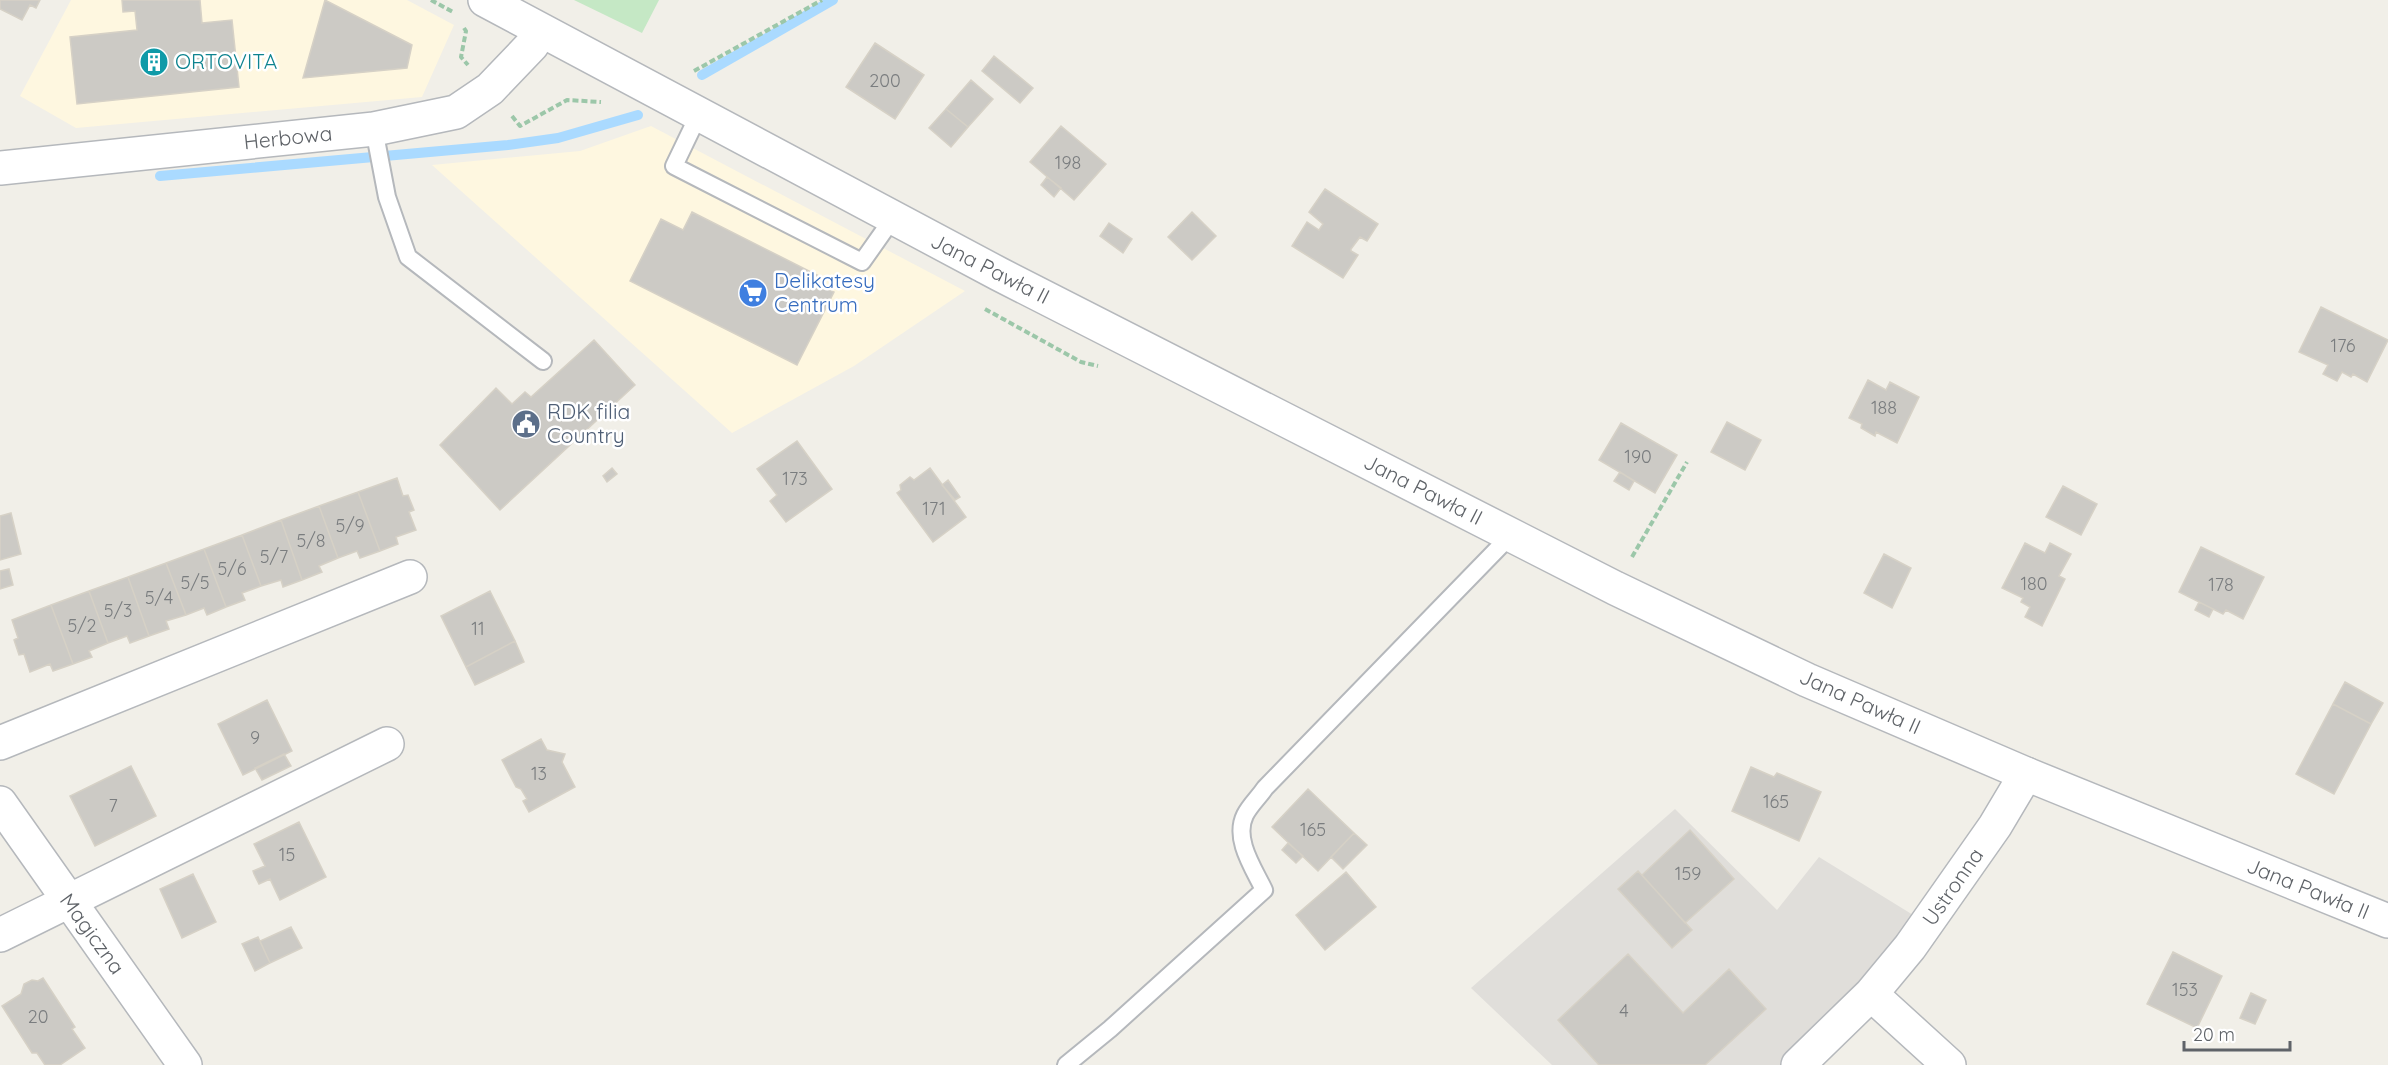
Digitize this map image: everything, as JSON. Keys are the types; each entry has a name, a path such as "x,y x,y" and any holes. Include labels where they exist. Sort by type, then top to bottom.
{"street":[{"name":"Jana Pawła II","path":"502,4 541,31 893,218 1615,588 1807,680 2026,774 2388,921"},
{"name":"Herbowa","path":"0,168 375,129 456,112 490,89 532,45 541,31"},
{"path":"0,743 410,577"},
{"path":"0,935 387,744"},
{"name":"Ustronna","path":"1798,1065 1871,994 1917,938 1995,826 2026,774"},
{"name":"Magiczna","path":"0,803 185,1065"},
{"path":"1871,994 1949,1065"}],"lane":[{"path":"699,114 674,166 862,262 893,218"},
{"path":"375,129 387,196 408,257 543,361"},
{"path":"1066,1065 1119,1021 1264,890 1246,855 1242,834 1244,816 1265,788 1511,535"}],"path":[{"path":"431,0 457,14"},
{"path":"688,73 822,0"},
{"path":"461,22 466,31 461,57 473,70"},
{"path":"1615,588 1687,462"}],"shaded area":[{"path":"71,0 407,0 454,25 422,97 76,128 20,96"},
{"path":"651,126 965,291 854,366 732,433 432,165 580,151"},
{"path":"1675,809 1777,910 1819,857 1918,918 1831,1020 1782,1065 1552,1065 1471,988"}],"green space":[{"path":"574,0 659,0 642,33"}],"building":[{"path":"0,0 40,0 36,8 30,5 22,20 0,9"},
{"name":"ORTOVITA","path":"122,0 200,0 202,23 232,20 239,87 77,104 70,37 137,30 135,11 123,12"},
{"path":"325,0 412,45 407,68 303,78"},
{"path":"875,43 924,75 895,119 846,87"},
{"path":"994,56 1033,88 1020,103 982,71"},
{"path":"971,80 993,99 968,127 946,109"},
{"path":"946,109 968,127 951,147 929,128"},
{"path":"1061,126 1106,164 1074,200 1030,162"},
{"path":"1047,177 1061,188 1054,197 1041,185"},
{"path":"1325,189 1378,224 1367,241 1360,237 1351,249 1358,255 1343,278 1292,246 1307,222 1319,230 1323,224 1309,212"},
{"path":"692,212 825,279 821,286 834,292 797,365 630,281 661,219 683,230"},
{"path":"1192,212 1216,236 1192,260 1168,237"},
{"path":"1109,223 1132,239 1123,253 1100,236"},
{"path":"2321,307 2388,340 2367,382 2353,374 2351,377 2342,372 2337,381 2323,374 2328,365 2299,352"},
{"name":"RDK filia Country","path":"594,340 635,385 500,510 440,445 496,388 512,404 525,392 531,397"},
{"path":"1868,380 1886,390 1890,382 1919,397 1897,443 1876,432 1875,436 1861,428 1862,424 1849,418"},
{"path":"1727,422 1761,440 1745,470 1711,452"},
{"path":"1621,423 1677,455 1655,493 1599,460"},
{"path":"797,441 832,489 786,522 770,501 777,495 757,469"},
{"path":"612,468 617,474 607,482 603,476"},
{"path":"930,468 966,517 933,542 897,493 901,490 900,485 910,477 914,480"},
{"path":"1620,472 1634,481 1629,490 1614,481"},
{"path":"397,478 403,496 408,495 414,510 409,512 416,530 396,537 398,544 380,551 358,492"},
{"path":"948,480 960,497 955,500 942,485"},
{"path":"2063,486 2097,504 2081,535 2046,517"},
{"path":"358,492 380,551 360,558 357,551 338,558 319,506"},
{"path":"319,506 338,558 319,566 322,572 302,580 281,520"},
{"path":"11,513 21,554 0,560 0,516"},
{"path":"281,520 302,580 283,587 281,580 261,586 242,535"},
{"path":"242,535 261,586 242,593 245,600 226,607 204,549"},
{"path":"2025,543 2045,553 2050,543 2071,554 2059,576 2065,579 2042,626 2025,617 2030,607 2021,602 2023,598 2002,588"},
{"path":"2201,547 2264,577 2243,619 2226,610 2223,614 2179,592"},
{"path":"204,549 226,607 207,615 204,608 186,615 166,563"},
{"path":"1884,554 1911,568 1892,608 1864,593"},
{"path":"166,563 186,615 166,621 169,629 149,636 128,577"},
{"path":"9,569 13,585 0,589 0,571"},
{"path":"128,577 149,636 130,643 127,636 108,643 89,591"},
{"path":"89,591 108,643 89,651 92,657 73,664 51,605"},
{"path":"490,591 515,641 466,667 441,616"},
{"path":"2199,602 2213,609 2209,617 2195,610"},
{"path":"51,605 73,664 53,671 50,664 30,672 24,654 19,655 14,640 18,638 12,620"},
{"path":"515,641 524,662 475,685 466,667"},
{"path":"2345,682 2383,703 2371,724 2333,704"},
{"path":"267,700 292,751 243,775 218,724"},
{"path":"2333,704 2371,724 2334,794 2296,774"},
{"path":"541,739 547,750 565,754 562,762 575,787 529,812 523,801 527,799 521,789 516,787 502,760"},
{"path":"284,754 291,766 262,780 255,768"},
{"path":"131,766 156,816 95,846 70,796"},
{"path":"1751,767 1774,777 1777,773 1821,792 1799,841 1732,811"},
{"path":"1308,789 1354,833 1318,871 1272,827"},
{"path":"299,822 326,877 280,900 270,879 259,884 254,874 253,871 265,866 254,844"},
{"path":"1690,830 1734,879 1685,923 1642,875"},
{"path":"1354,833 1367,845 1343,869 1331,857"},
{"path":"1288,843 1303,856 1296,863 1282,850"},
{"path":"1638,871 1692,930 1672,948 1618,889"},
{"path":"1346,872 1376,907 1325,950 1296,915"},
{"path":"193,874 216,922 182,938 160,889"},
{"path":"291,927 302,948 270,963 260,941"},
{"path":"258,937 270,963 255,971 242,944"},
{"path":"2173,952 2222,976 2197,1028 2147,1004"},
{"path":"1628,954 1683,1013 1729,969 1766,1009 1705,1065 1599,1065 1558,1020"},
{"path":"43,978 75,1027 72,1029 85,1048 60,1065 45,1065 37,1053 32,1053 2,1006 21,994 24,984"},
{"path":"2251,993 2266,1000 2255,1024 2240,1018"}],"waterway":[{"path":"702,75 833,0"},
{"path":"160,176 508,145 558,138 638,115"}],"place":[{"name":"ORTOVITA","path":"154,62"},
{"name":"Delikatesy Centrum","path":"753,293"},
{"name":"RDK filia Country","path":"526,424"}]}
